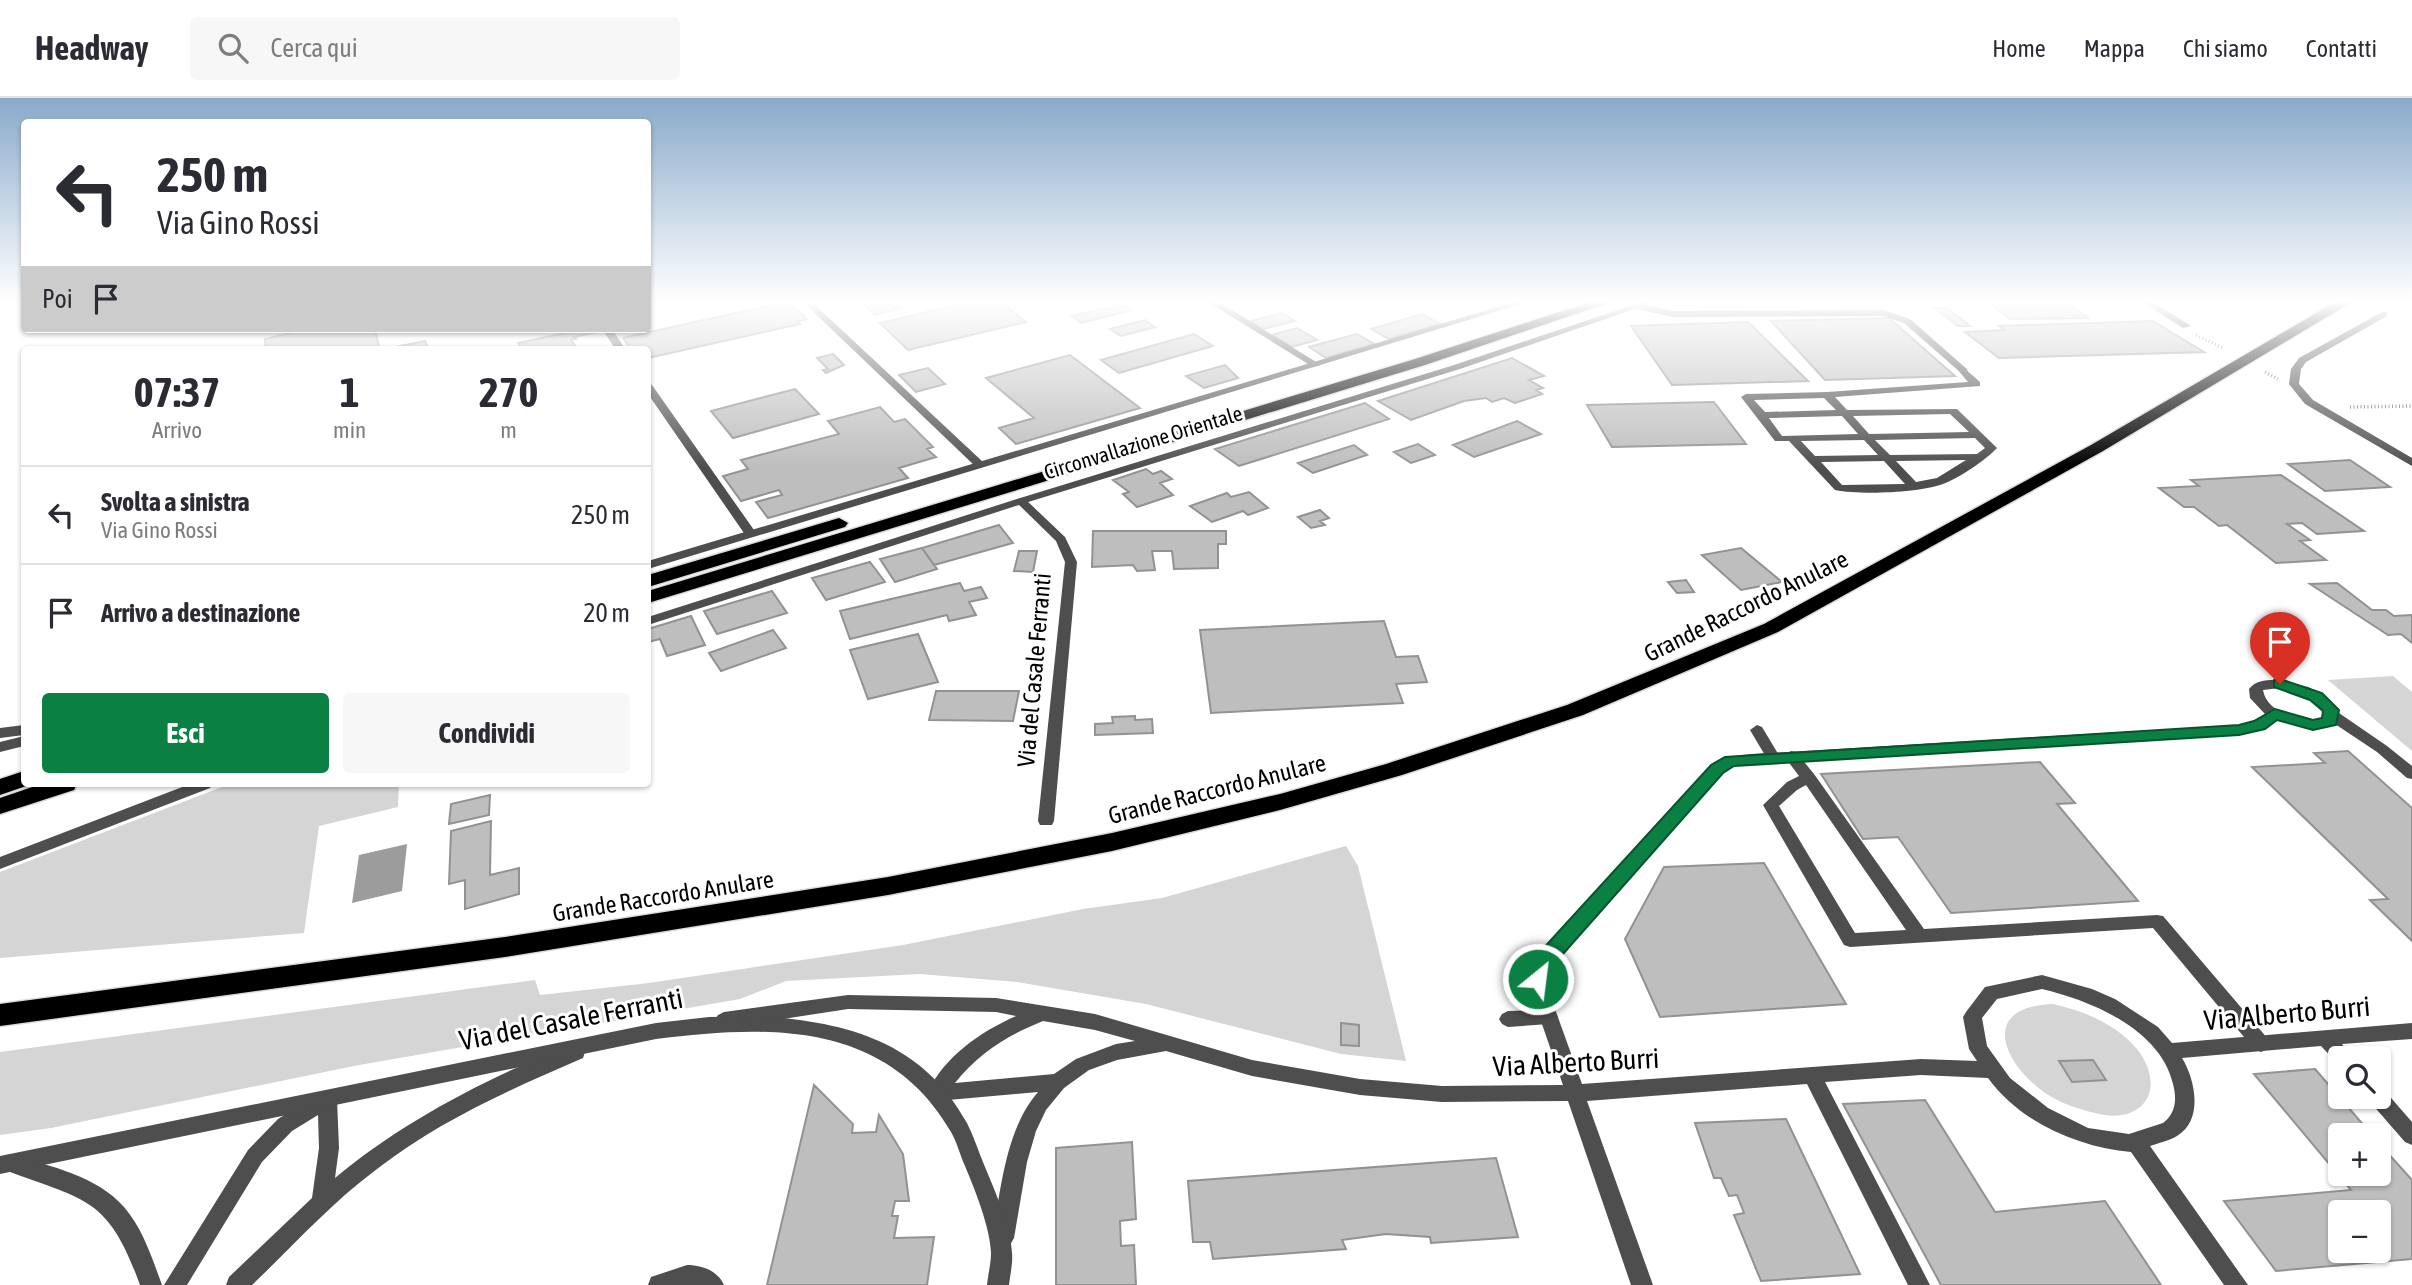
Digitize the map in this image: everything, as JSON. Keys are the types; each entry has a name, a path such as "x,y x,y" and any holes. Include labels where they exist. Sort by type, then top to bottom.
{"highway":[{"path":"651,596 1433,357"},
{"name":"Grande Raccordo Anulare","path":"0,1015 505,947 876,888 1112,842 1268,805 1394,770 1609,697 1771,628 2097,448 2251,357"},
{"path":"651,580 838,524 998,489"},
{"path":"0,786 21,780"},
{"path":"0,806 57,787"}],"street":[{"path":"865,357 978,464"},
{"path":"1303,357 1316,365"},
{"name":"Circonvallazione Orientale","path":"651,564 1341,357"},
{"name":"Circonvallazione Orientale","path":"651,620 1021,501 1489,357"},
{"path":"1948,357 1976,384 1746,397 1779,439 1865,435 1978,435"},
{"path":"2311,357 2297,366 2293,379 2295,388 2318,408 2412,463"},
{"path":"651,391 750,533"},
{"path":"1826,394 1913,486"},
{"path":"1762,415 1953,411 1992,448 1940,481 1913,486 1839,488 1792,438"},
{"path":"1812,459 1980,457"},
{"name":"Via del Casale Ferranti","path":"1021,501 1061,540 1071,562 1046,821"},
{"path":"2333,716 2330,721 2313,725 2275,714 2258,701 2256,689 2260,685 2280,684 2305,690 2325,703 2333,716 2382,749 2412,774"},
{"path":"1642,1285 1538,979 1546,959 1717,769 1731,761 1773,757 2239,730 2260,725 2275,714"},
{"path":"0,733 21,730"},
{"path":"1757,730 1773,757"},
{"path":"0,747 21,742"},
{"path":"1791,756 1919,935"},
{"path":"1809,778 1793,786 1770,805 1850,940 2157,921 2261,1044"},
{"path":"0,863 197,787"},
{"path":"2042,982 2094,997 2140,1025 2166,1051 2175,1063 2185,1088 2184,1111 2172,1129 2150,1139 2101,1139 2047,1119 2014,1095 1990,1070 1976,1044 1973,1019 1981,1000 1989,992 2012,984 2042,982"},
{"name":"Via Alberto Burri","path":"712,1023 746,1015 848,1002 978,1003 1045,1012 1252,1068 1360,1087 1454,1095 1577,1093 1934,1067 1990,1070"},
{"path":"937,1093 966,1054 985,1039 1045,1012"},
{"path":"1508,1019 1549,1017"},
{"name":"Via del Casale Ferranti","path":"5,1164 327,1100 598,1042 712,1023 805,1025 833,1031 890,1056 937,1093 950,1108 967,1141 1001,1250 998,1285"},
{"name":"Via Alberto Burri","path":"2166,1051 2412,1031"},
{"path":"2326,1039 2332,1046"},
{"path":"237,1285 370,1162 476,1096 598,1042"},
{"path":"937,1093 1054,1082 1103,1055 1169,1044"},
{"path":"1813,1077 1919,1285"},
{"path":"1001,1250 1014,1173 1026,1126 1054,1082"},
{"path":"175,1285 263,1147 285,1125 327,1100 330,1149 322,1204"},
{"path":"2388,1109 2412,1136"},
{"path":"2135,1141 2237,1285"},
{"path":"5,1164 92,1191 112,1207 132,1235 151,1285"},
{"path":"659,1285 690,1274 705,1277 713,1285"}],"path":[{"path":"2318,408 2412,405"}],"shaded area":[{"path":"2393,676 2412,692 2412,751 2328,680"},
{"path":"222,787 399,787 398,807 319,826 304,933 0,958 0,872"},
{"path":"407,844 402,891 352,903 359,855"},
{"path":"1346,846 1358,866 1406,1061 1341,1054 1146,1004 1017,982 920,974 786,981 740,999 359,1065 51,1128 0,1135 0,1052 535,980 540,995 649,983 903,945 1083,909 1162,898"},
{"path":"2053,1004 2065,1007 2099,1020 2129,1040 2146,1064 2150,1078 2146,1101 2138,1109 2112,1116 2076,1108 2045,1093 2018,1066 2009,1052 2005,1038 2007,1025 2014,1015 2030,1007","holes":["2093,1060 2106,1080 2073,1082 2059,1062"]}],"building":[{"path":"836,357 844,365 826,373 823,370 828,369 817,358"},
{"path":"1061,357 1073,357 1140,408 1016,444 999,428 1034,418 986,378"},
{"path":"1110,357 1173,357 1119,373 1101,360"},
{"path":"1653,357 1784,357 1808,381 1672,385"},
{"path":"1804,357 1934,357 1955,376 1825,380"},
{"path":"1512,358 1544,376 1529,380 1543,388 1536,390 1542,394 1515,403 1504,398 1492,402 1486,398 1464,401 1411,420 1378,401"},
{"path":"1225,365 1238,378 1204,388 1186,376"},
{"path":"928,368 945,384 916,392 899,375"},
{"path":"795,389 819,414 733,438 711,411"},
{"path":"1714,402 1746,444 1612,447 1587,405"},
{"path":"1365,403 1389,419 1239,466 1215,449"},
{"path":"880,407 894,422 905,419 933,447 927,449 936,457 899,468 908,478 768,518 756,502 782,495 779,490 741,501 723,476 748,469 741,460 839,434 828,421"},
{"path":"1517,421 1541,434 1474,457 1453,445"},
{"path":"1418,444 1435,455 1411,463 1394,452"},
{"path":"1354,445 1367,455 1313,473 1298,463"},
{"path":"2350,460 2390,487 2325,491 2288,464"},
{"path":"1146,469 1153,474 1161,471 1172,479 1160,483 1173,495 1137,507 1123,494 1129,492 1113,480"},
{"path":"2281,475 2364,531 2317,534 2302,523 2287,524 2310,540 2300,541 2326,560 2276,563 2227,525 2219,526 2194,507 2184,507 2159,488 2199,486 2191,480"},
{"path":"1249,492 1268,508 1248,515 1243,511 1212,522 1190,506 1227,493 1231,497"},
{"path":"1320,510 1329,518 1320,521 1325,525 1311,528 1298,517"},
{"path":"999,525 1013,543 934,565 922,548"},
{"path":"1093,531 1226,531 1226,544 1218,544 1218,568 1174,569 1172,551 1152,551 1155,570 1137,571 1133,565 1092,567"},
{"path":"922,548 937,569 895,582 880,559"},
{"path":"1741,548 1782,582 1741,590 1702,555"},
{"path":"1019,551 1037,551 1033,572 1014,571"},
{"path":"870,562 885,582 826,600 812,578"},
{"path":"1686,580 1694,592 1677,593 1668,582"},
{"path":"960,583 964,591 981,587 987,598 969,602 976,615 949,621 947,615 850,639 840,611"},
{"path":"2337,583 2372,610 2386,610 2394,616 2412,615 2412,643 2401,634 2388,635 2310,584"},
{"path":"772,591 787,613 717,634 704,611"},
{"path":"691,616 705,645 667,656 660,639 651,641 651,628"},
{"path":"1384,621 1396,657 1418,656 1427,682 1396,684 1403,703 1211,713 1200,630"},
{"path":"773,630 786,648 721,671 709,653"},
{"path":"918,634 938,682 868,699 850,650"},
{"path":"936,691 1019,691 1013,721 929,720"},
{"path":"1135,716 1135,720 1152,719 1153,733 1095,735 1095,724 1113,723 1112,717"},
{"path":"2348,751 2412,808 2412,941 2370,900 2388,899 2252,767 2325,763 2314,753"},
{"path":"2040,762 2075,803 2057,804 2138,901 1951,913 1898,837 1863,839 1821,774"},
{"path":"490,795 489,815 449,824 451,804"},
{"path":"491,821 490,875 519,868 519,894 465,909 465,880 449,884 451,831"},
{"path":"1764,863 1846,1004 1660,1017 1625,939 1664,867"},
{"path":"1341,1023 1359,1025 1359,1046 1341,1045"},
{"path":"2093,1060 2106,1080 2072,1082 2059,1061"},
{"path":"2315,1069 2328,1084 2328,1109 2350,1109 2362,1123 2328,1123 2328,1162 2254,1074"},
{"path":"814,1085 853,1124 852,1133 876,1132 879,1115 903,1154 909,1201 895,1201 892,1216 898,1216 894,1238 934,1237 927,1285 767,1285"},
{"path":"1925,1100 1995,1212 2105,1201 2161,1285 1941,1285 1843,1104"},
{"path":"1786,1119 1860,1274 1761,1281 1734,1215 1744,1213 1737,1195 1729,1196 1721,1178 1714,1178 1695,1123"},
{"path":"1132,1142 1136,1219 1120,1221 1121,1246 1134,1245 1136,1285 1056,1285 1056,1148"},
{"path":"2391,1157 2412,1180 2412,1259 2391,1261 2391,1200 2328,1200 2328,1263 2367,1263 2276,1271 2224,1201 2351,1190 2348,1186 2391,1186"},
{"path":"1496,1158 1518,1237 1431,1243 1430,1237 1386,1234 1342,1240 1346,1249 1213,1259 1210,1242 1193,1242 1188,1181"}],"route":[{"path":"1538,979 1546,959 1591,907 1717,769 1731,761 2239,730 2260,725 2275,714 2287,720 2313,725 2330,721 2333,716 2331,710 2316,696 2305,690 2280,684"}]}
